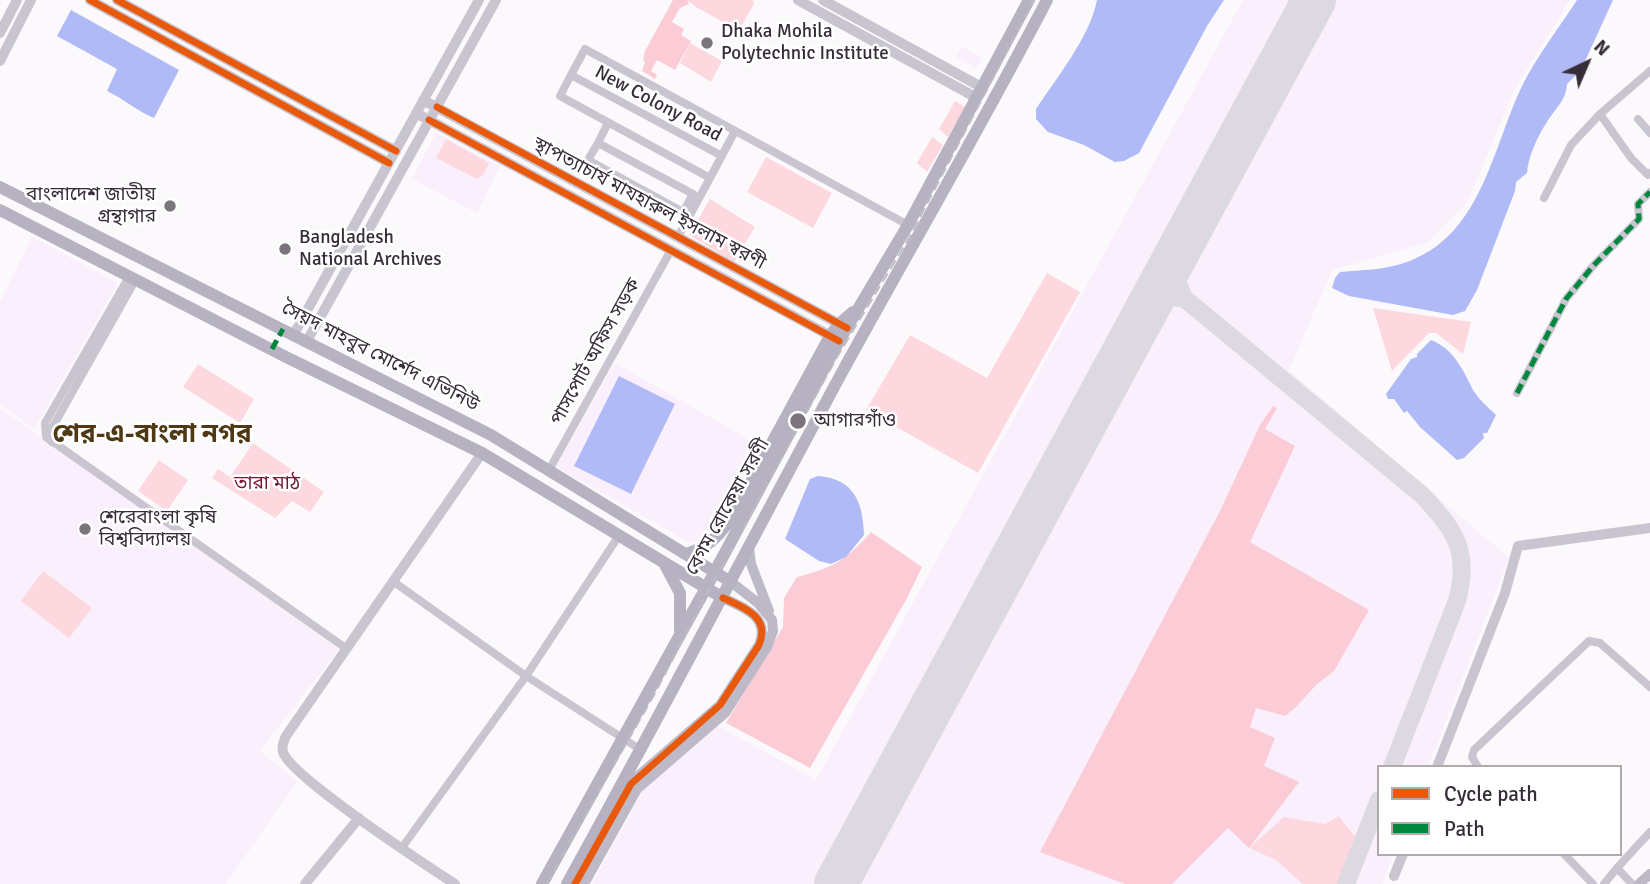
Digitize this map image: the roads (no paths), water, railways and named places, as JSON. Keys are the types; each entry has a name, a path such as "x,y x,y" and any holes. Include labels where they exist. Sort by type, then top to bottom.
{"main road":[{"name":"বেগম রোকেয়া সরণী","path":"542,884 706,588 834,339 858,309 908,225 1029,0"},
{"name":"বেগম রোকেয়া সরণী","path":"567,884 842,374 994,101 1046,0"},
{"path":"980,93 994,101"},
{"name":"সৈয়দ মাহবুব মোর্শেদ এভিনিউ","path":"0,187 296,330 491,435 731,582"},
{"name":"সৈয়দ মাহবুব মোর্শেদ এভিনিউ","path":"0,210 482,453 723,598"},
{"path":"908,225 921,233"},
{"path":"103,262 113,243"},
{"path":"686,554 714,541 730,520 834,339"},
{"path":"482,453 491,435"},
{"path":"584,884 637,789 731,705 767,647 773,631 772,620 751,564 748,548"},
{"path":"661,560 680,593 679,637"},
{"path":"731,582 758,603 772,620"},
{"path":"575,884 631,784 720,705 759,645 762,635 757,618 749,610 723,598"},
{"path":"1639,884 1650,874"}],"street":[{"path":"0,33 17,0"},
{"path":"0,61 31,0"},
{"path":"90,0 389,163"},
{"path":"117,0 396,151"},
{"path":"296,330 479,0"},
{"path":"309,337 496,0"},
{"path":"799,0 980,93"},
{"path":"822,0 980,93"},
{"path":"167,42 173,30"},
{"name":"New Colony Road","path":"594,88 571,75 585,49 908,225"},
{"path":"1544,198 1571,145 1601,114 1650,71"},
{"name":"New Colony Road","path":"710,178 560,96 571,75 722,156"},
{"path":"268,96 274,85"},
{"name":"স্থাপত্যাচার্য মাযহারুল ইসলাম স্বরণী","path":"424,100 843,326"},
{"name":"স্থাপত্যাচার্য মাযহারুল ইসলাম স্বরণী","path":"416,113 834,339"},
{"path":"1601,114 1631,158 1648,175 1650,173"},
{"path":"1638,119 1650,133"},
{"name":"New Colony Road","path":"598,143 608,122"},
{"name":"New Colony Road","path":"678,237 735,131"},
{"path":"598,143 693,194 684,212 588,160 598,143"},
{"path":"536,178 543,164"},
{"path":"1517,393 1566,299 1593,266 1639,219 1638,204 1650,192"},
{"path":"671,250 678,237"},
{"name":"পাসপোর্ট অফিস সড়ক","path":"549,470 671,250"},
{"path":"133,277 89,355 46,423 46,437 347,649"},
{"path":"455,884 401,849 296,770 282,750 286,736 482,453"},
{"path":"1438,765 1505,593 1518,546 1650,528"},
{"path":"401,849 526,676 620,534"},
{"path":"394,582 526,676 641,750"},
{"path":"1477,765 1472,757 1474,750 1589,641 1600,643 1650,687"},
{"path":"305,884 362,820"},
{"path":"313,884 362,820"},
{"path":"1604,884 1650,832"},
{"path":"1394,876 1402,856"},
{"path":"1566,856 1593,884"},
{"path":"1617,868 1632,884"}],"water":[{"path":"1097,0 1224,0 1207,26 1139,153 1124,161 1115,162 1084,145 1048,132 1036,119 1036,109 1080,42"},
{"path":"1577,0 1613,0 1581,70 1567,84 1563,100 1537,140 1527,173 1516,182 1515,191 1477,290 1465,311 1453,315 1349,296 1332,288 1340,272 1404,263 1430,251 1451,234 1481,189 1522,86"},
{"path":"71,10 179,70 154,118 107,91 117,69 57,36"},
{"path":"1431,340 1452,355 1475,394 1496,415 1487,433 1483,433 1484,438 1464,458 1457,460 1420,427 1407,411 1404,413 1394,399 1388,399 1386,394 1411,359 1417,357"},
{"path":"619,376 675,404 631,494 574,466"},
{"path":"818,476 831,478 849,488 862,513 864,535 846,557 831,564 819,561 785,539 810,479"}],"railway":[{"path":"546,884 654,695 837,357 909,238 1034,0"}],"place":[{"name":"Dhaka Mohila Polytechnic Institute","path":"707,43"},
{"name":"বাংলাদেশ জাতীয় গ্রন্থাগার","path":"170,206"},
{"name":"Bangladesh National Archives","path":"285,249"},
{"name":"আগারগাঁও","path":"798,421"},
{"name":"শেরেবাংলা কৃষি বিশ্ববিদ্যালয়","path":"85,529"}],"district":[{"name":"শের-এ-বাংলা নগর","path":"152,435"}],"park label":[{"name":"তারা মাঠ","path":"267,484"}]}
